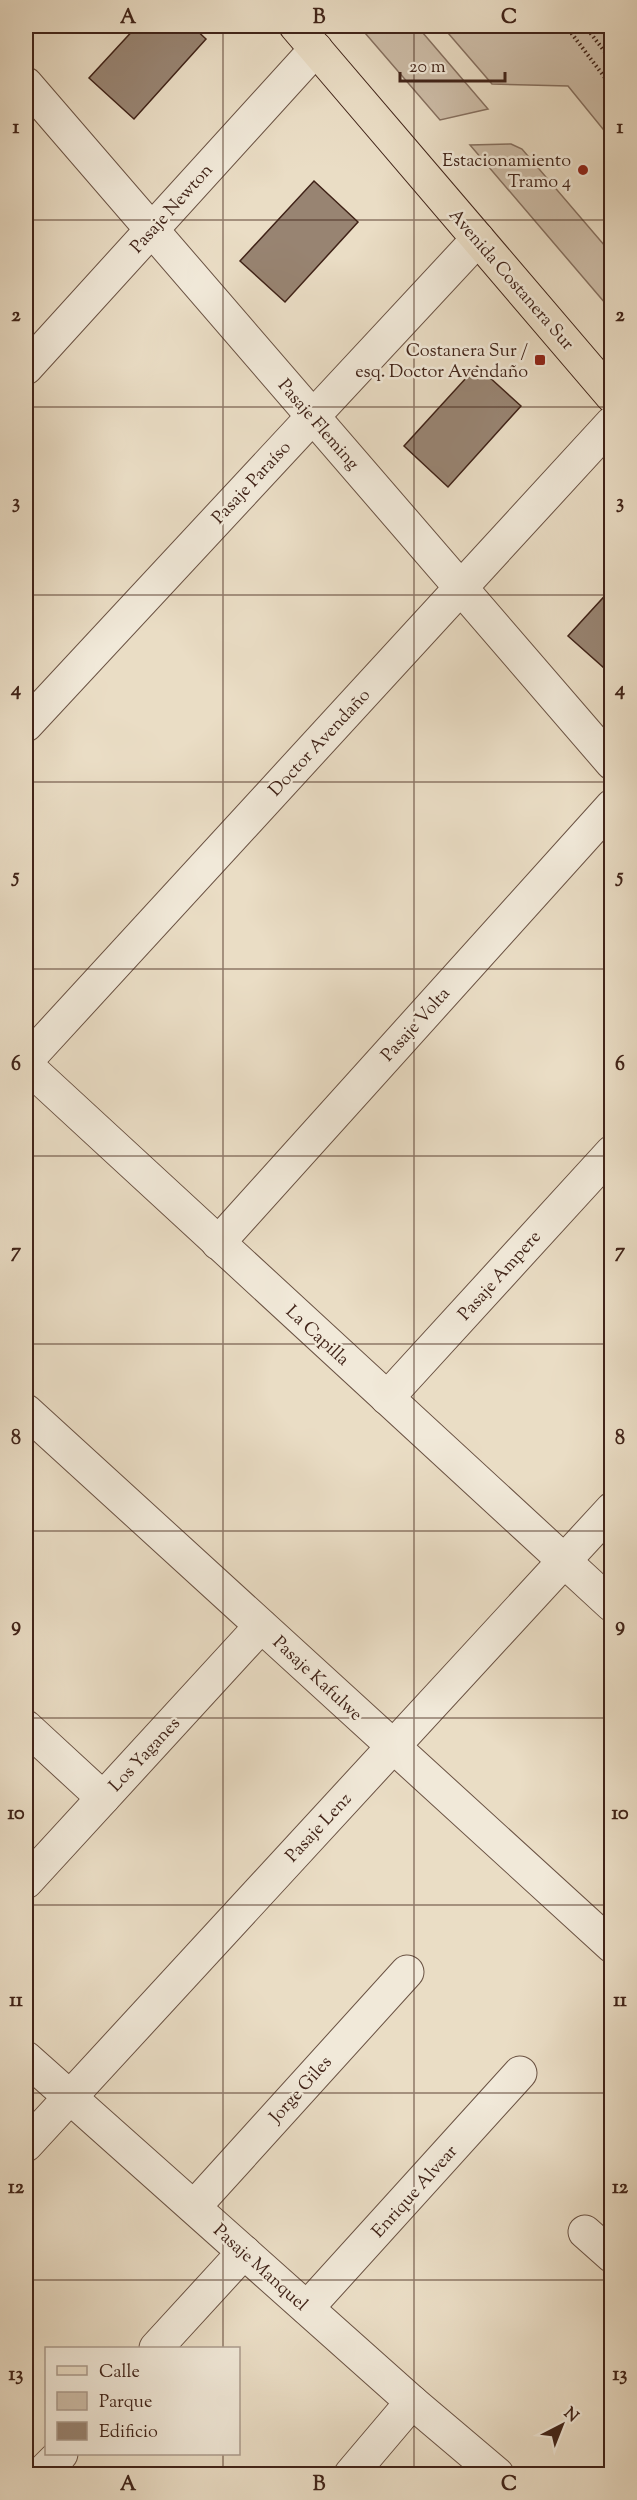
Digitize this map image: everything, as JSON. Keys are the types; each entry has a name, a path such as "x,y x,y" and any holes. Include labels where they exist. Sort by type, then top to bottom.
{"main road":[{"name":"Avenida Costanera Sur","path":"306,37 612,396"}],"street":[{"name":"Pasaje Newton","path":"26,368 152,229 306,37"},
{"name":"Pasaje Fleming","path":"26,84 612,764"},
{"name":"Pasaje Paraíso","path":"26,725 478,239"},
{"name":"Doctor Avendaño","path":"26,1063 612,423"},
{"name":"Pasaje Volta","path":"218,1243 612,806"},
{"name":"La Capilla","path":"26,1063 612,1605"},
{"name":"Pasaje Ampere","path":"387,1398 612,1152"},
{"name":"Pasaje Kafulwe","path":"26,1411 612,1946"},
{"name":"Pasaje Lenz","path":"26,2145 612,1509"},
{"name":"Los Yaganes","path":"26,1882 261,1626"},
{"path":"26,1726 103,1798"},
{"name":"Jorge Giles","path":"194,2207 407,1972"},
{"name":"Pasaje Manquel","path":"26,2058 497,2475"},
{"name":"Enrique Alvear","path":"307,2308 520,2073"},
{"path":"585,2232 612,2256"},
{"path":"158,2347 244,2252"},
{"path":"351,2475 412,2402"},
{"path":"42,2475 60,2455"}],"path":[{"path":"566,26 612,87"},
{"path":"585,26 612,62"}],"green space":[{"path":"359,26 417,26 488,109 440,120"},
{"path":"442,26 611,26 611,139 568,86 492,84"},
{"path":"511,144 522,149 611,253 611,310 470,145"}],"building":[{"path":"137,26 192,26 206,39 134,119 89,78"},
{"path":"314,181 358,222 285,302 240,261"},
{"path":"477,366 521,406 448,487 404,446"},
{"path":"612,588 612,675 568,636"}],"place":[{"name":"Estacionamiento Tramo 4","path":"583,170"},
{"name":"Costanera Sur / esq. Doctor Avendaño","path":"540,360"}]}
